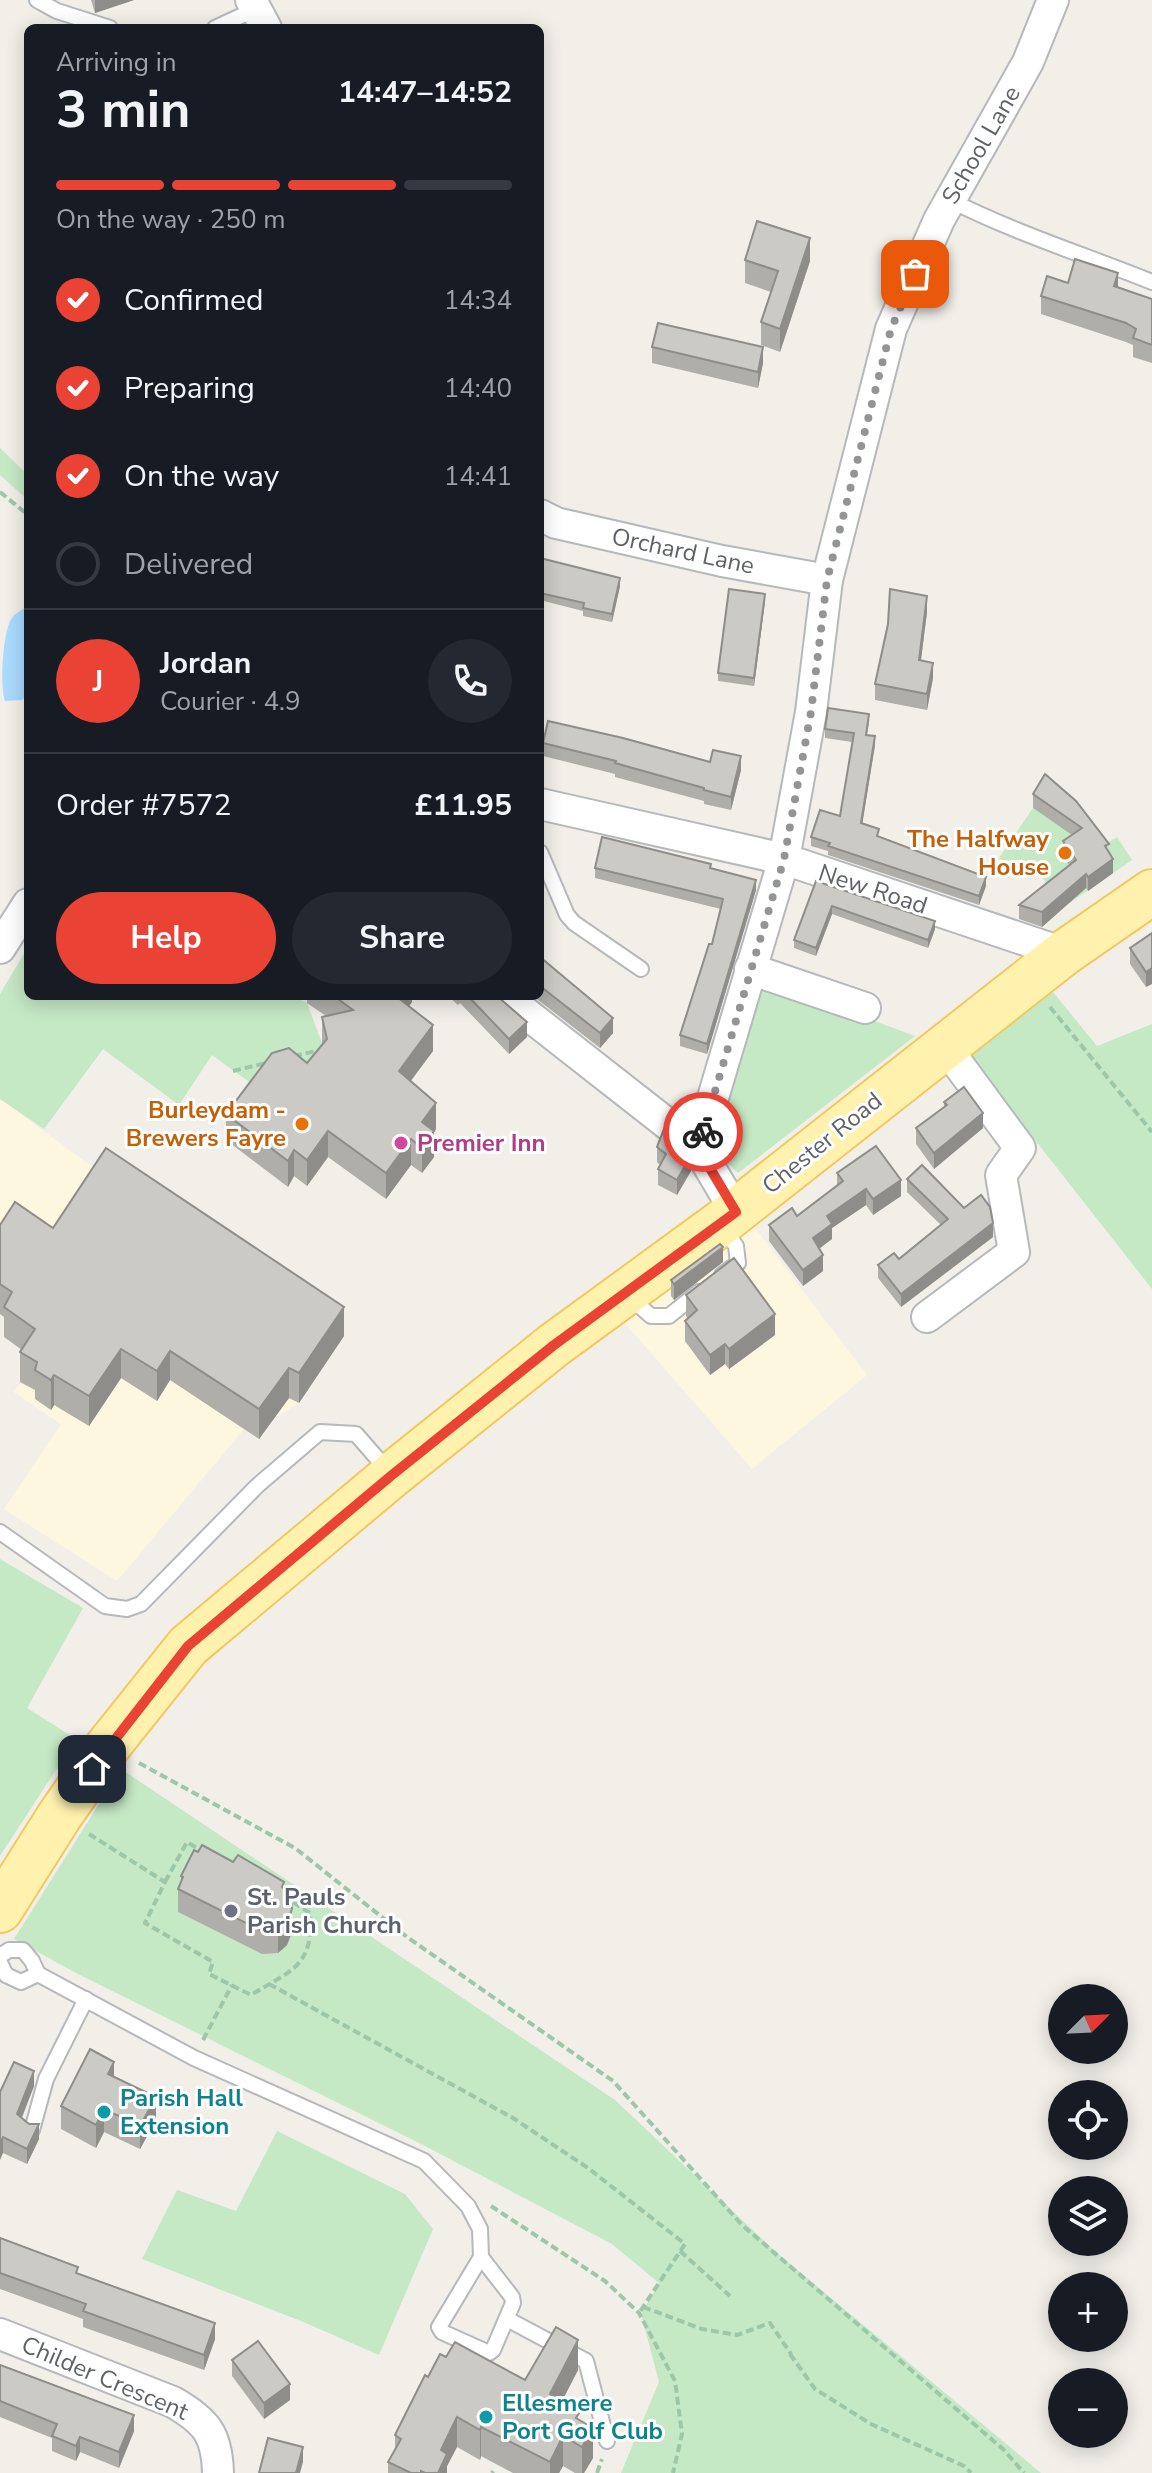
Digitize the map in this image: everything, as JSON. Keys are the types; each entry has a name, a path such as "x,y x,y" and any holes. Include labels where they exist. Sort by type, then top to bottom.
{"main road":[{"name":"Chester Road","path":"0,1910 108,1746 188,1646 392,1475 554,1345 728,1218 1028,980 1152,892"}],"street":[{"name":"School Lane","path":"698,1148 784,859 811,712 827,580 891,329 950,200 1028,62 1053,0"},
{"name":"Orchard Lane","path":"544,517 556,523 722,561 827,580"},
{"name":"New Road","path":"544,806 784,859 1064,953"},
{"path":"0,948 15,913"},
{"path":"750,969 865,1008"},
{"path":"509,1000 698,1148 728,1218"},
{"path":"927,1317 1014,1252 1001,1175 1020,1148 944,1045"},
{"name":"Childer Crescent","path":"0,2334 173,2402 199,2417 217,2448 218,2473"}],"lane":[{"path":"37,0 57,11 98,24"},
{"path":"226,24 258,12"},
{"path":"950,200 990,221 1050,241 1152,282"},
{"path":"544,861 567,915 574,923 641,969"},
{"path":"0,1532 105,1606 127,1609 141,1604 257,1486 320,1432 356,1434 392,1475"},
{"path":"38,1974 21,1982 6,1975 0,1959 9,1950 23,1950 38,1974 194,2058 424,2161 468,2206 480,2229 481,2257 439,2327 442,2332 489,2353 513,2303 512,2297 481,2257"},
{"path":"32,2130 46,2079 86,1999"},
{"path":"507,2319 586,2361 607,2441"}],"path":[{"path":"0,492 24,512"},
{"path":"1028,980 1152,1132"},
{"path":"293,1057 323,1050"},
{"path":"233,1071 278,1060"},
{"path":"108,1746 295,1848 407,1937 613,2081 742,2225 1003,2449 1024,2473"},
{"path":"60,1815 165,1882"},
{"path":"215,1858 187,1842 145,1923 213,1962 209,1974 251,1995 299,1965 307,1953 311,1933 310,1913 284,1896"},
{"path":"269,1984 513,2118 588,2168 685,2244 639,2313"},
{"path":"194,2058 232,1985"},
{"path":"488,2204 605,2281 639,2313 675,2381 682,2434 673,2473"},
{"path":"680,2251 730,2296"},
{"path":"643,2307 702,2329 737,2335 770,2323 815,2389 871,2424 964,2466 971,2473"}],"shaded area":[{"path":"0,1099 106,1177 344,1336 299,1403 274,1418 259,1439 244,1429 117,1581 4,1509 61,1424 14,1392 35,1359 4,1337 12,1322 0,1314"},
{"path":"752,1224 867,1375 752,1469 624,1322"}],"green space":[{"path":"0,448 24,471 24,496 0,475"},
{"name":"The Halfway House","path":"1033,808 1101,847 1117,837 1132,860 1064,907 1038,872 1029,879 999,858"},
{"path":"24,954 24,1000 301,1000 307,1003 322,1043 296,1080 262,1091 212,1055 179,1105 103,1049 44,1129 0,1099 0,994"},
{"path":"761,979 915,1036 738,1173 709,1146"},
{"path":"1053,992 1097,1046 1152,1024 1152,1289 970,1057"},
{"path":"0,1559 83,1608 27,1708 76,1739 0,1856"},
{"path":"121,1769 615,2100 777,2253 1041,2473 621,2473 659,2382 641,2314 659,2283 612,2244 14,1939"},
{"path":"277,2131 405,2194 433,2229 379,2355 142,2259 177,2190 236,2211"}],"water":[{"path":"24,609 24,699 5,701 2,672 4,647 13,616"}],"building":[{"path":"757,221 810,238 780,329 761,322 778,271 745,260"},
{"path":"1075,259 1118,273 1114,286 1152,299 1152,345 1133,338 1136,329 1126,323 1041,296 1047,276 1068,283"},
{"path":"658,323 763,347 758,372 652,347"},
{"path":"544,559 620,578 612,614 583,608 584,603 544,594"},
{"path":"729,589 765,594 754,678 718,673"},
{"path":"890,589 927,596 919,660 933,663 927,694 875,684 888,624"},
{"path":"828,708 869,714 866,735 875,736 861,823 879,829 877,836 986,877 979,896 828,846 830,843 811,837 820,810 840,816 854,733 825,729"},
{"path":"548,721 710,762 713,750 741,756 731,797 616,761 544,743"},
{"path":"1045,774 1076,801 1109,844 1105,846 1113,859 1088,877 1086,874 1042,912 1019,905 1076,860 1063,841 1082,828 1033,794"},
{"path":"602,837 711,864 710,868 756,880 707,1044 680,1035 709,944 712,944 723,899 595,868"},
{"path":"816,881 935,921 928,940 832,906 816,948 794,940"},
{"path":"1152,933 1152,968 1146,972 1130,948"},
{"path":"544,960 613,1018 600,1033 544,989"},
{"path":"339,1000 401,1000 433,1025 399,1071 436,1103 422,1122 434,1131 422,1148 411,1139 386,1173 328,1131 307,1160 294,1150 288,1161 226,1114 272,1053 289,1048 307,1063 327,1039 322,1017 353,1010"},
{"path":"472,1000 502,1000 527,1022 509,1039"},
{"path":"964,1087 983,1113 934,1153 916,1128 947,1105 944,1102"},
{"path":"664,1129 691,1155 677,1180 658,1169 666,1154 657,1147"},
{"path":"876,1146 901,1180 873,1199 866,1189 827,1216 832,1224 813,1238 823,1255 803,1270 769,1225 792,1208 797,1216 843,1181 837,1173"},
{"path":"106,1148 344,1307 299,1373 289,1368 259,1409 170,1351 157,1371 121,1349 89,1396 54,1375 51,1380 35,1370 37,1362 20,1352 35,1329 4,1307 12,1292 0,1284 0,1225 15,1202 53,1228"},
{"path":"922,1165 964,1208 981,1195 990,1207 993,1223 901,1294 878,1265 894,1253 899,1259 948,1219 907,1179"},
{"path":"720,1244 723,1247 674,1284 671,1280"},
{"path":"734,1258 775,1314 729,1349 725,1344 710,1355 685,1321 697,1310 686,1295"},
{"path":"202,1845 233,1862 238,1855 284,1882 282,1887 290,1896 292,1909 287,1922 278,1930 262,1931 178,1889 194,1850 198,1852"},
{"path":"90,2049 114,2062 108,2074 156,2097 140,2126 104,2109 96,2125 61,2106"},
{"path":"14,2062 34,2071 17,2114 29,2124 39,2124 27,2149 3,2137 0,2144 0,2092"},
{"path":"0,2238 78,2267 76,2273 215,2323 204,2355 83,2311 86,2304 0,2273"},
{"path":"556,2327 578,2340 550,2394 579,2413 576,2418 593,2428 582,2447 563,2436 550,2462 457,2417 441,2450 447,2454 438,2473 411,2473 388,2462 401,2439 395,2435 425,2375 428,2377 440,2354 446,2357 455,2342 525,2380"},
{"path":"258,2341 290,2384 264,2403 232,2360"},
{"path":"0,2365 134,2415 119,2452 80,2437 76,2446 52,2436 57,2424 0,2401"},
{"path":"268,2438 303,2447 296,2473 259,2473"}],"way so far":[{"path":"703,1132 784,859 811,712 827,580 891,329 915,274"}],"place":[{"name":"The Halfway House","path":"1065,853"},
{"name":"Burleydam - Brewers Fayre","path":"302,1124"},
{"name":"Premier Inn","path":"401,1143"},
{"name":"St. Pauls Parish Church","path":"231,1911"},
{"name":"Parish Hall Extension","path":"104,2112"},
{"name":"Ellesmere Port Golf Club","path":"486,2417"}],"route":[{"path":"92,1769 188,1646 392,1475 554,1345 736,1212 698,1148 703,1132"}]}
